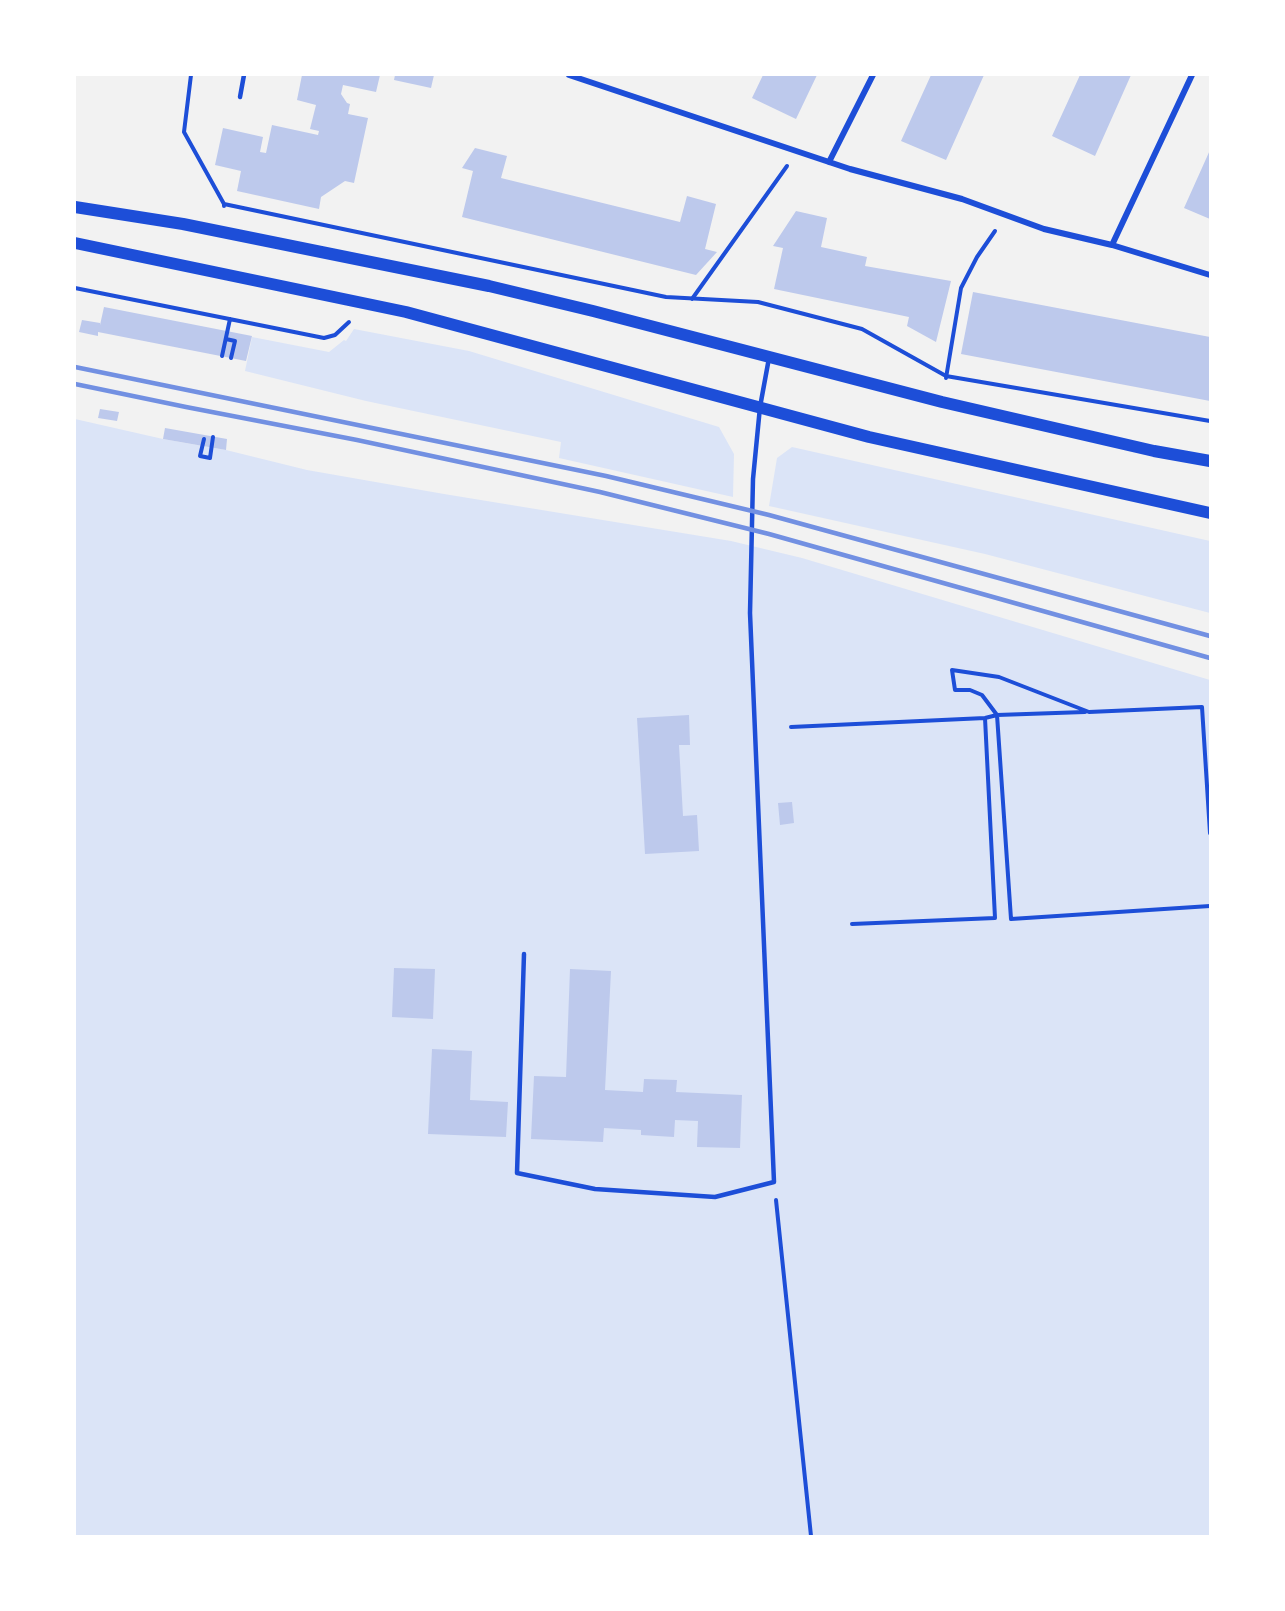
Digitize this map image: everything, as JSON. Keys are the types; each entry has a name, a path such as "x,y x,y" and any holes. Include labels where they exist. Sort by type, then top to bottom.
{"main road":[{"path":"75,207 183,224 489,286 942,402 1154,451 1210,461"},
{"path":"75,243 406,312 879,439 1210,513"}],"street":[{"path":"569,75 829,162 962,199 1044,229 1112,245 1210,275"},
{"path":"829,162 873,75"},
{"path":"1112,245 1192,75"}],"lane":[{"path":"240,97 244,75"},
{"path":"524,954 517,1173 595,1188 715,1197 774,1182 750,613 752,497 760,407 769,356"}],"path":[{"path":"191,75 184,132 224,204 666,297 758,302 862,329 946,376 1210,420"},
{"path":"692,300 798,152"},
{"path":"946,376 961,288 977,257 1006,215"},
{"path":"75,288 328,338 335,335 351,319 356,302"},
{"path":"222,356 230,319"},
{"path":"226,339 235,341 231,358"},
{"path":"204,439 200,456 210,458 213,436"},
{"path":"1089,712 999,677 952,670 955,690 970,690 982,696 997,715 1011,919 1210,906"},
{"path":"791,727 985,718 997,715 1202,707 1210,833"},
{"path":"852,924 995,918 985,718"},
{"path":"774,1182 811,1536"}],"shaded area":[{"path":"354,329 469,351 719,427 734,454 733,497 559,458 561,442 366,401 245,371 252,337 329,352 344,340 346,341"},
{"path":"75,419 163,439 226,450 307,470 731,541 802,558 1210,680 1210,1536 75,1536"},
{"path":"792,447 1210,541 1210,613 985,554 769,506 777,458"}],"building":[{"path":"302,75 380,75 376,92 343,85 341,94 350,104 348,114 368,118 354,183 345,181 321,197 319,209 237,191 241,171 215,165 223,128 263,137 260,152 266,153 272,125 318,135 319,131 310,129 316,105 297,100"},
{"path":"395,75 434,75 431,88 394,80"},
{"path":"763,75 817,75 796,119 752,98"},
{"path":"931,75 984,75 946,160 901,141"},
{"path":"1080,75 1131,75 1095,156 1052,136"},
{"path":"475,148 507,156 501,178 680,222 687,196 716,204 705,249 717,252 696,275 462,217 473,171 462,168"},
{"path":"1210,150 1210,219 1184,208"},
{"path":"796,211 827,218 821,247 867,257 865,266 951,281 936,342 907,326 909,317 774,289 783,248 773,246"},
{"path":"973,292 1210,337 1210,401 961,354"},
{"path":"104,307 252,336 246,361 98,332 98,336 79,332 82,320 100,323 100,325"},
{"path":"100,409 119,412 117,421 98,418"},
{"path":"165,428 227,439 226,450 163,439"},
{"path":"689,715 690,745 679,745 683,816 697,815 699,851 645,854 637,718"},
{"path":"792,802 794,823 780,825 778,803"},
{"path":"394,968 435,969 433,1019 392,1017"},
{"path":"570,969 611,971 605,1090 643,1092 644,1079 677,1080 676,1092 742,1095 740,1148 697,1147 698,1121 675,1120 674,1137 641,1135 641,1130 604,1128 603,1142 531,1139 534,1076 566,1077"},
{"path":"432,1049 472,1051 470,1100 508,1102 506,1137 428,1134"}],"railway":[{"path":"75,367 606,476 769,515 1210,636"},
{"path":"75,384 357,440 600,492 769,534 1210,658"}]}
